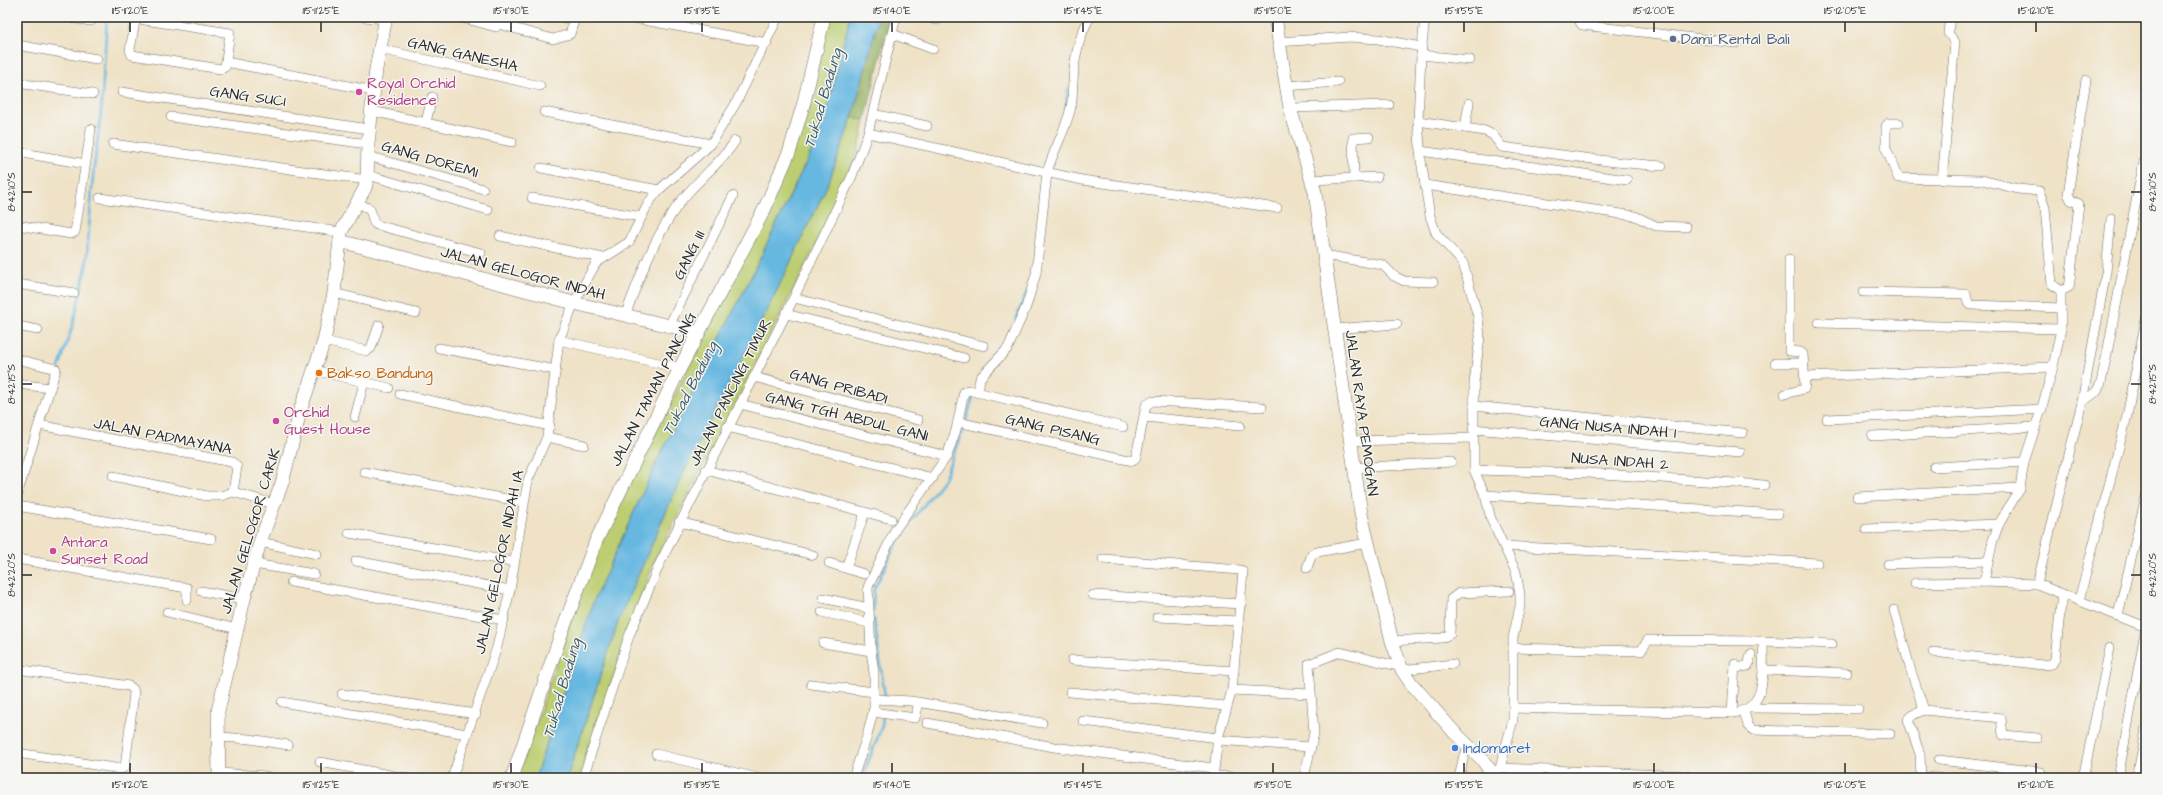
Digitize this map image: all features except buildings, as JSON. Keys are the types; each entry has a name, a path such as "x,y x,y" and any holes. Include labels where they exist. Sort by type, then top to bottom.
{"street":[{"path":"64,17 90,21"},
{"path":"364,17 386,18"},
{"path":"459,17 548,42"},
{"path":"489,17 492,22 553,39 570,34 574,21 563,17"},
{"path":"628,17 767,43"},
{"name":"JALAN GELOGOR INDAH IA","path":"452,778 475,716 504,620 523,502 528,480 547,437 550,426 559,340 574,303 590,272 603,258 629,242 649,202 659,190 711,144 724,126 767,43 778,17"},
{"name":"JALAN TAMAN PANCING","path":"512,778 560,637 596,541 680,368 765,208 790,150 804,102 824,17"},
{"name":"JALAN PANCING TIMUR","path":"584,778 629,636 679,522 794,298 852,176 868,134 896,17"},
{"path":"927,17 937,20"},
{"path":"974,392 980,378 1008,348 1026,306 1036,274 1044,172 1065,128 1072,105 1073,82 1077,53 1083,30 1090,17"},
{"name":"JALAN RAYA PEMOGAN","path":"1275,17 1290,108 1311,180 1324,255 1353,468 1367,543 1392,641 1402,669 1417,690 1496,773"},
{"path":"1425,17 1418,49 1418,121 1420,151 1425,186 1431,222 1436,233 1463,264 1478,317 1480,337 1475,367 1473,429 1469,438 1474,470 1485,495 1491,519 1516,572 1520,594 1520,606 1513,638 1511,693 1513,708 1511,733 1496,773 1687,776"},
{"path":"1580,17 1580,22 1582,25 1736,43"},
{"path":"1942,180 1955,42 1948,33 1950,17"},
{"name":"JALAN GELOGOR CARIK","path":"219,775 218,711 244,600 260,542 274,504 324,341 334,293 340,236 358,203 367,177 369,129 380,49 386,18"},
{"path":"138,19 227,32 230,35 226,62 225,67 221,68 132,55 130,50 135,21 138,19"},
{"path":"892,34 934,49"},
{"path":"1278,42 1350,37 1378,39 1470,60"},
{"path":"17,45 97,59"},
{"name":"GANG GANESHA","path":"380,49 540,86"},
{"path":"226,62 374,91"},
{"path":"2060,291 2069,288 2070,281 2079,204 2071,200 2068,194 2086,80"},
{"path":"1286,86 1338,82"},
{"path":"17,83 93,94"},
{"name":"GANG SUCI","path":"122,92 369,129"},
{"path":"426,122 432,97"},
{"path":"1465,128 1469,103"},
{"path":"1290,108 1389,105"},
{"path":"372,111 512,142"},
{"path":"544,112 711,144"},
{"path":"873,114 927,126"},
{"name":"GANG DOREMI","path":"171,117 368,150 483,189"},
{"path":"1418,121 1486,131 1493,135 1502,147 1615,162 1662,166"},
{"path":"1899,123 1889,123 1886,126 1886,148 1896,176 1901,179 1982,180 2018,189 2039,191 2045,208 2052,284 2060,291 2061,329 2042,409 2024,462 2020,488 1999,524 1987,561 1984,582"},
{"path":"17,225 74,234 91,130"},
{"path":"868,134 1044,172 1110,184 1277,208"},
{"path":"1354,178 1353,138 1369,137"},
{"path":"625,316 642,270 674,211 710,170 726,156 735,141"},
{"path":"113,144 367,177 488,210"},
{"path":"1420,151 1627,180"},
{"path":"17,152 86,164"},
{"path":"2082,402 2096,392 2101,383 2117,308 2133,212 2146,153"},
{"path":"541,168 659,190"},
{"path":"1311,180 1377,177"},
{"path":"1425,186 1635,216 1656,226 1686,227"},
{"name":"GANG III","path":"669,326 734,196"},
{"path":"100,198 340,236"},
{"path":"532,198 641,217"},
{"path":"358,203 370,209 374,223 377,225 481,253"},
{"path":"2037,584 2082,402 2106,272 2111,219"},
{"name":"JALAN GELOGOR INDAH","path":"340,236 574,303 699,333"},
{"path":"500,236 603,258"},
{"path":"1324,255 1383,265 1394,276 1404,281 1433,282"},
{"path":"1785,394 1804,389 1805,376 1802,354 1800,352 1789,351 1789,259"},
{"path":"17,284 74,293"},
{"path":"1863,292 1966,294 1968,303 1971,305 2060,308"},
{"path":"334,293 416,313"},
{"path":"794,298 984,346"},
{"path":"786,314 964,358"},
{"path":"2079,600 2127,416 2146,319"},
{"path":"1819,323 2061,329"},
{"path":"1334,329 1397,324"},
{"path":"324,341 367,351 371,348 379,325"},
{"path":"17,326 38,330"},
{"path":"559,340 680,368"},
{"path":"439,348 556,370"},
{"path":"17,359 56,367 17,495"},
{"path":"1775,363 1804,363"},
{"path":"1805,376 2053,367"},
{"path":"314,370 389,388"},
{"name":"GANG PRIBADI","path":"754,377 918,420"},
{"path":"355,417 364,382"},
{"path":"17,384 50,388"},
{"path":"853,778 867,736 879,712 869,623 868,587 870,580 895,530 947,456 962,423 962,399 964,392 974,392 1123,427"},
{"path":"400,394 550,426"},
{"path":"1240,426 1144,417 1146,406 1153,401 1262,407"},
{"name":"GANG TGH ABDUL GANI","path":"740,404 947,456"},
{"path":"1474,406 1743,433"},
{"path":"1827,419 2042,409"},
{"name":"GANG PISANG","path":"962,423 1133,461 1136,457 1144,417"},
{"name":"JALAN PADMAYANA","path":"39,426 232,462 237,467 233,492"},
{"path":"727,427 933,478"},
{"path":"1872,436 2035,427"},
{"name":"GANG NUSA INDAH I","path":"1473,429 1740,452"},
{"path":"547,437 584,444"},
{"path":"1349,441 1469,438"},
{"path":"1353,468 1451,462"},
{"path":"1934,467 2024,462"},
{"path":"706,470 891,519"},
{"name":"NUSA INDAH 2","path":"1474,470 1588,472 1764,485"},
{"path":"364,472 523,502"},
{"path":"113,476 207,496 221,496 233,492 274,504"},
{"path":"1857,497 2020,488"},
{"path":"1485,495 1778,514"},
{"path":"2118,615 2146,496"},
{"path":"17,506 211,539"},
{"path":"846,568 865,512"},
{"path":"679,522 813,555"},
{"path":"1866,529 1999,524"},
{"path":"348,533 514,562"},
{"path":"260,542 317,554"},
{"path":"1307,568 1312,554 1367,543"},
{"path":"1505,546 1817,563"},
{"path":"17,559 187,588 186,600"},
{"path":"1103,559 1240,570 1243,572 1232,690 1226,706 1218,739 1213,774"},
{"path":"356,561 510,590"},
{"path":"1888,564 1987,561"},
{"path":"829,563 864,574"},
{"path":"254,564 314,574"},
{"path":"290,582 504,620"},
{"path":"1915,582 2037,584 2146,627 2118,778"},
{"path":"201,591 244,600"},
{"path":"1392,641 1442,638 1450,634 1451,599 1459,593 1508,591"},
{"path":"1933,652 2043,665 2052,664 2055,659 2062,594"},
{"path":"1093,595 1241,604"},
{"path":"823,598 868,608"},
{"path":"1894,610 1903,637 1911,671 1924,710"},
{"path":"167,612 237,629"},
{"path":"822,612 869,623"},
{"path":"1158,617 1238,621"},
{"path":"1513,648 1641,651 1648,640 1763,641 1832,644"},
{"path":"1763,641 1763,670 1760,694 1747,709 1748,726 1753,730 1890,734"},
{"path":"823,643 871,651"},
{"path":"2083,778 2110,648"},
{"path":"1304,778 1314,734 1309,664 1340,652 1402,669 1453,664"},
{"path":"1732,713 1735,666 1748,666 1751,654"},
{"path":"1072,660 1234,671"},
{"path":"17,669 129,686 134,692 125,767 121,769 17,753"},
{"path":"1763,670 1848,673"},
{"path":"811,684 878,697 1042,723"},
{"path":"1232,690 1311,694"},
{"path":"1070,692 1226,706"},
{"path":"342,694 475,716"},
{"path":"354,701 475,716"},
{"path":"282,702 468,734"},
{"path":"879,712 915,718 918,703"},
{"path":"1513,708 1732,713 1747,709 1858,709"},
{"path":"1940,778 1921,777 1920,754 1908,720 1913,715 1924,710 2000,718 2004,735 2037,738"},
{"path":"1083,721 1218,739 1310,747"},
{"path":"927,723 1054,747 1213,774 1256,778"},
{"path":"2137,778 2146,730"},
{"path":"219,737 250,739 288,745"},
{"path":"1459,778 1464,755 1470,747"},
{"path":"656,754 758,778"},
{"path":"1939,760 2041,772 2040,778"},
{"path":"320,762 406,778"},
{"path":"219,775 266,776"}],"green space":[{"path":"830,17 850,17 827,109 811,152 752,275 658,459 594,600 535,778 517,778 592,560 759,227"},
{"path":"879,17 890,17 865,120 852,118"},
{"path":"852,118 865,120 859,148 812,253 655,560 630,627 579,778 567,778 619,619 680,480 777,290 828,184"}],"water":[{"name":"Tukad Badung","path":"850,17 879,17 852,118 828,184 777,290 680,480 619,619 567,778 535,778 594,600 658,459 752,275 811,152 827,109"}],"waterway":[{"path":"59,368 74,321 86,268 93,176 101,112 107,17"},
{"path":"1065,114 1068,89"},
{"path":"1016,320 1026,293"},
{"path":"996,355 1007,339"},
{"path":"966,421 974,393"},
{"path":"873,612 874,589 901,535 944,479 964,426"},
{"path":"874,619 885,697"},
{"path":"862,778 882,726 883,716"}],"place":[{"name":"Dami Rental Bali","path":"1673,39"},
{"name":"Royal Orchid Residence","path":"359,92"},
{"name":"Bakso Bandung","path":"319,373"},
{"name":"Orchid Guest House","path":"276,421"},
{"name":"Antara Sunset Road","path":"53,551"},
{"name":"Indomaret","path":"1455,748"}]}
